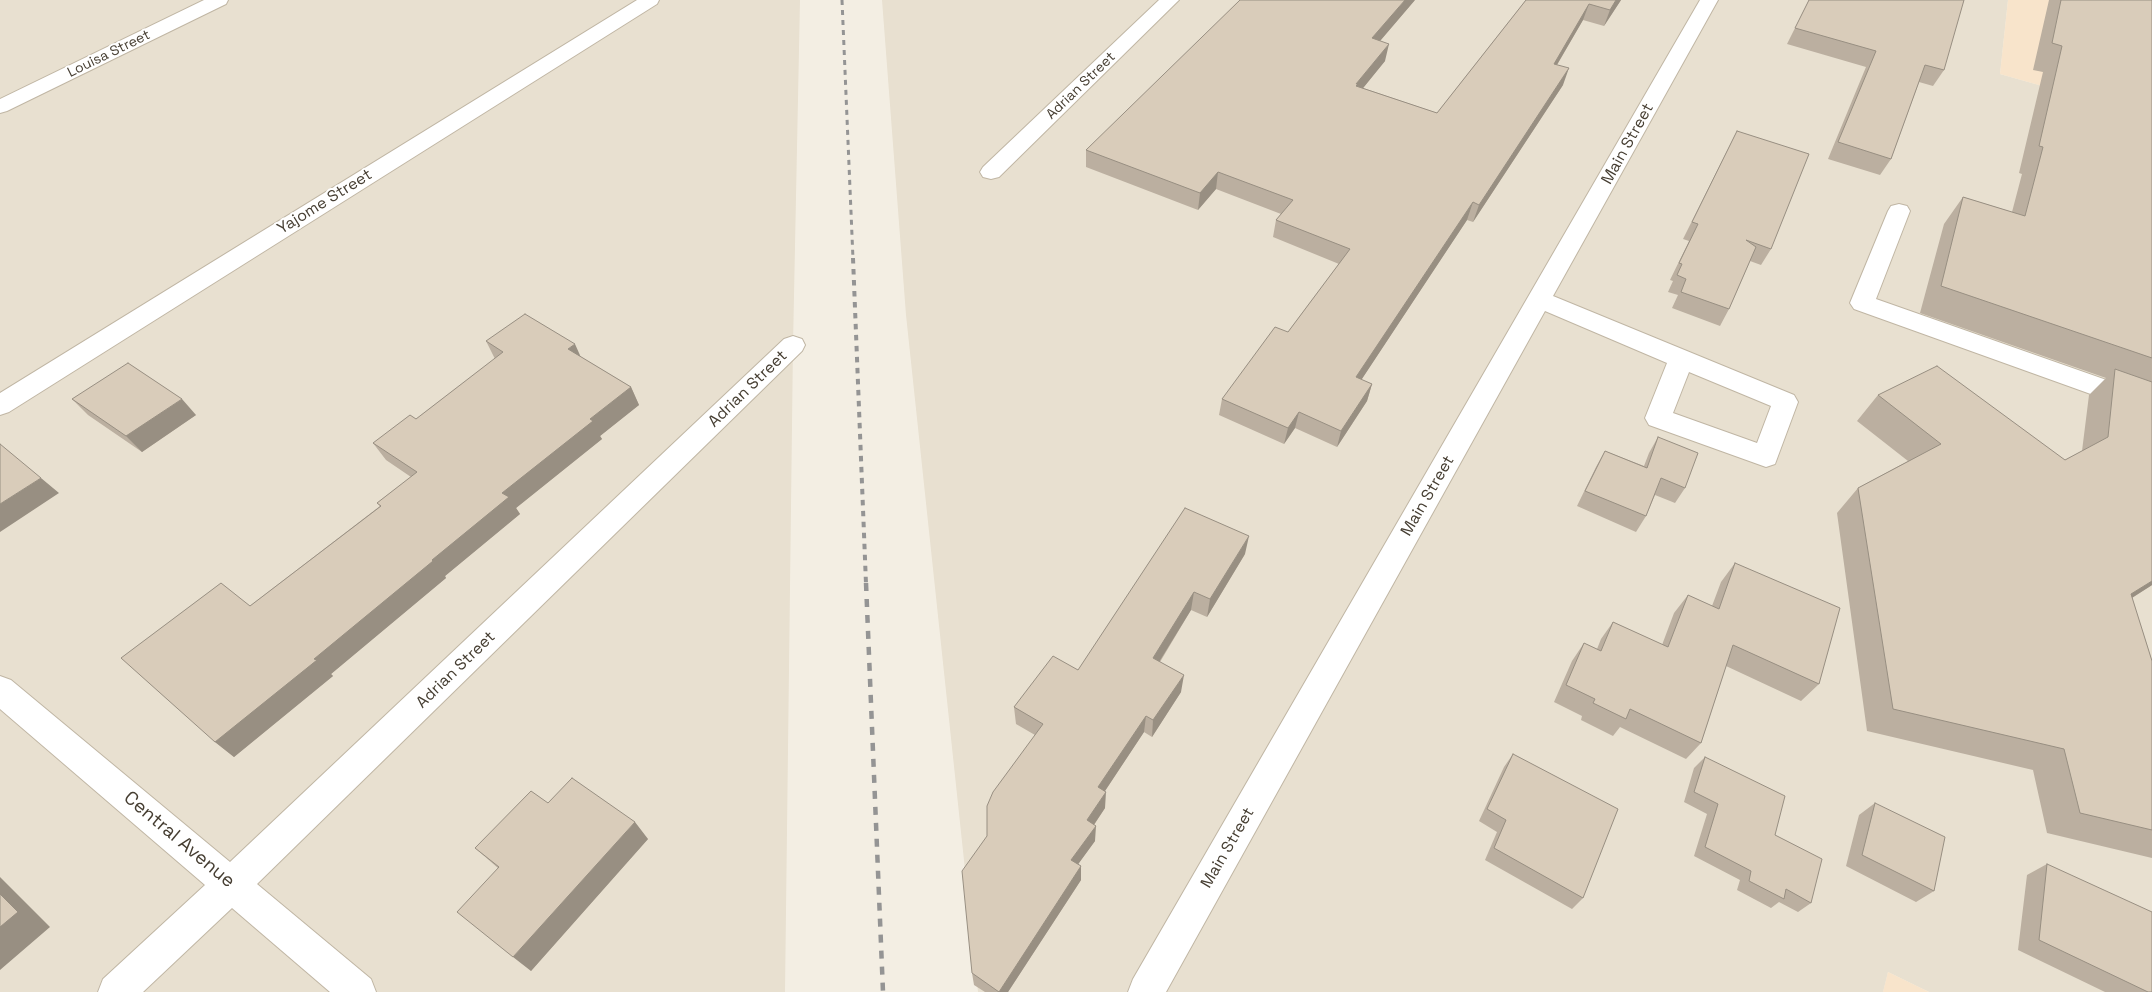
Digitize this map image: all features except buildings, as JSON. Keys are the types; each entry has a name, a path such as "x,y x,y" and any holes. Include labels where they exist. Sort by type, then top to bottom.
{"street":[{"name":"Louisa Street","path":"0,107 219,0"},
{"name":"Yajome Street","path":"0,405 650,0"},
{"name":"Adrian Street","path":"991,172 1170,0"},
{"name":"Main Street","path":"1146,992 1709,0"},
{"path":"1899,211 1862,303 2152,406"},
{"path":"1540,300 1785,402 1766,457 1658,418 1680,359"},
{"name":"Adrian Street","path":"116,992 232,884 793,345"},
{"name":"Central Avenue","path":"0,690 358,992"}],"shaded area":[{"path":"0,0 800,0 793,345 785,992 0,992"},
{"path":"882,0 2008,0 2000,74 2152,117 2152,992 1929,992 1888,972 1883,992 978,992 906,315"},
{"path":"2008,0 2152,0 2152,117 2000,74"},
{"path":"1888,972 1929,992 1883,992"}],"railway":[{"path":"842,0 853,259"},
{"path":"853,258 866,584"},
{"path":"866,583 883,992"}]}
